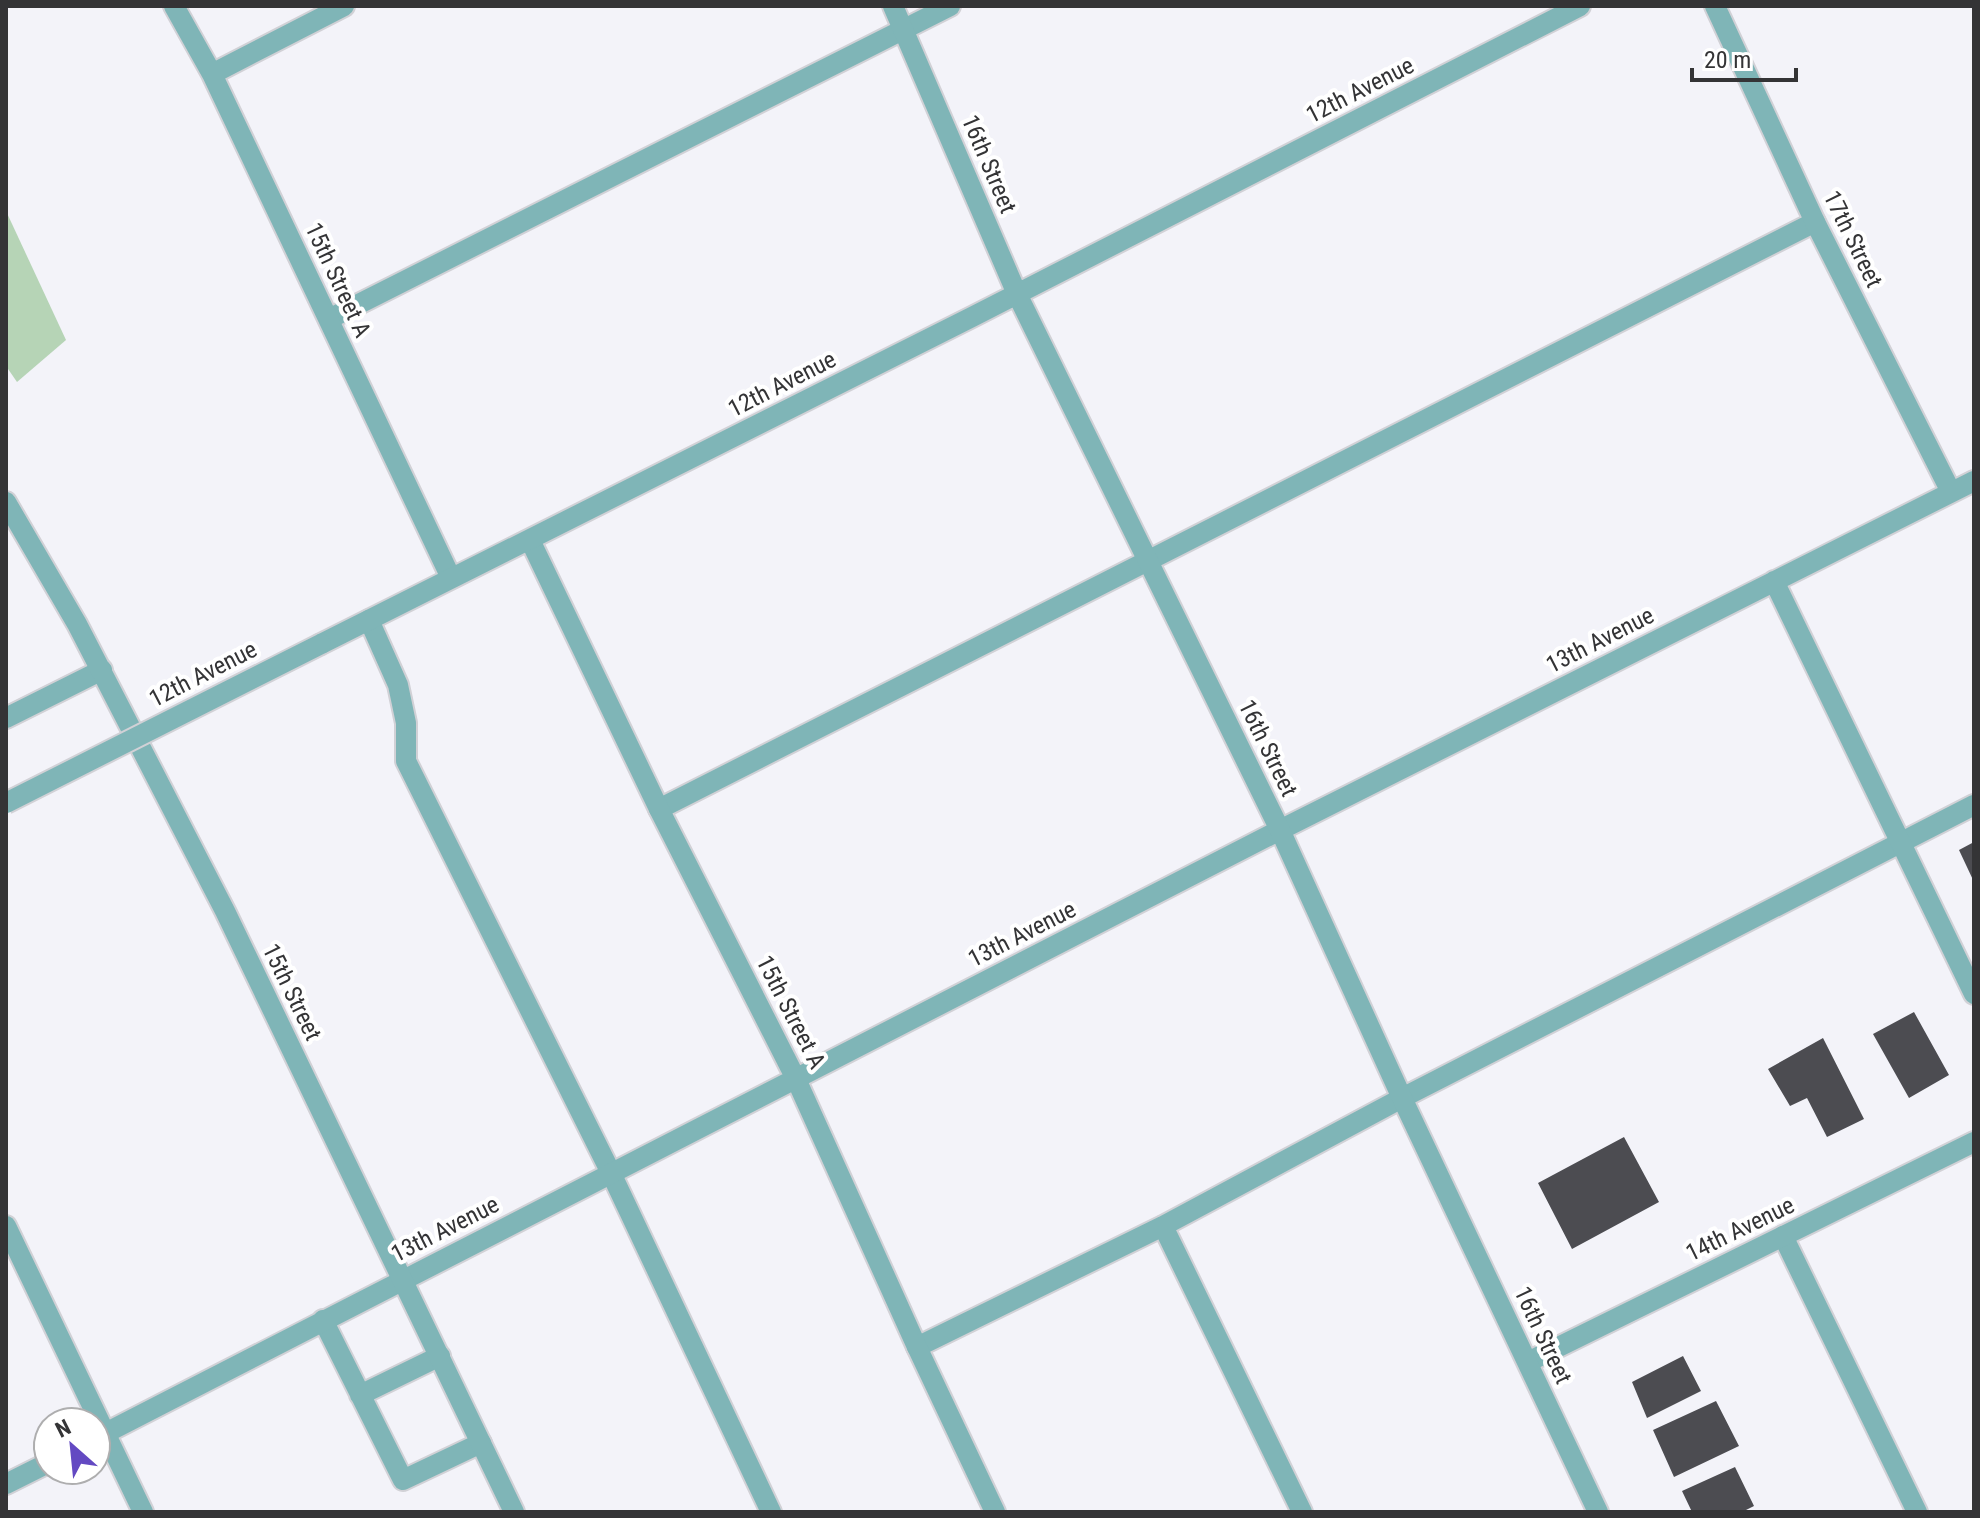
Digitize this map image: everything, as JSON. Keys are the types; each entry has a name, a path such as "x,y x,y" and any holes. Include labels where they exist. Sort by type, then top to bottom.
{"street":[{"name":"15th Street A","path":"174,6 212,74 451,578"},
{"path":"212,74 344,6"},
{"name":"16th Street","path":"893,6 1017,294 1280,830 1402,1098 1598,1512"},
{"path":"329,319 950,6"},
{"name":"12th Avenue","path":"6,803 1017,294 1580,6"},
{"name":"17th Street","path":"1715,6 1815,222 1951,492"},
{"path":"659,809 1815,222"},
{"name":"13th Avenue","path":"112,1429 1280,830 1974,481"},
{"name":"15th Street","path":"6,502 102,670 225,911 514,1512"},
{"name":"15th Street A","path":"530,540 659,809 796,1079 995,1512"},
{"path":"1774,581 1974,994"},
{"path":"369,620 398,685 406,723 406,761 611,1173 771,1512"},
{"path":"6,718 102,670"},
{"path":"917,1347 1163,1226 1402,1098 1974,805"},
{"name":"14th Avenue","path":"1528,1362 1974,1142"},
{"path":"6,1226 88,1406"},
{"path":"1163,1226 1302,1512"},
{"path":"1783,1236 1917,1512"},
{"path":"323,1320 403,1480 481,1443"},
{"path":"360,1395 440,1356"},
{"path":"112,1455 143,1512"},
{"path":"6,1484 32,1471"}],"green space":[{"path":"6,211 66,340 17,382 6,366"}],"building":[{"path":"1974,842 1974,882 1959,850"},
{"path":"1914,1012 1949,1075 1909,1098 1873,1034"},
{"path":"1823,1038 1864,1119 1827,1137 1807,1098 1790,1106 1768,1069"},
{"path":"1624,1137 1659,1202 1572,1249 1538,1183"},
{"path":"1683,1356 1701,1391 1647,1418 1632,1382"},
{"path":"1716,1401 1739,1446 1674,1477 1653,1430"},
{"path":"1735,1467 1754,1506 1742,1512 1692,1512 1682,1491"}]}
